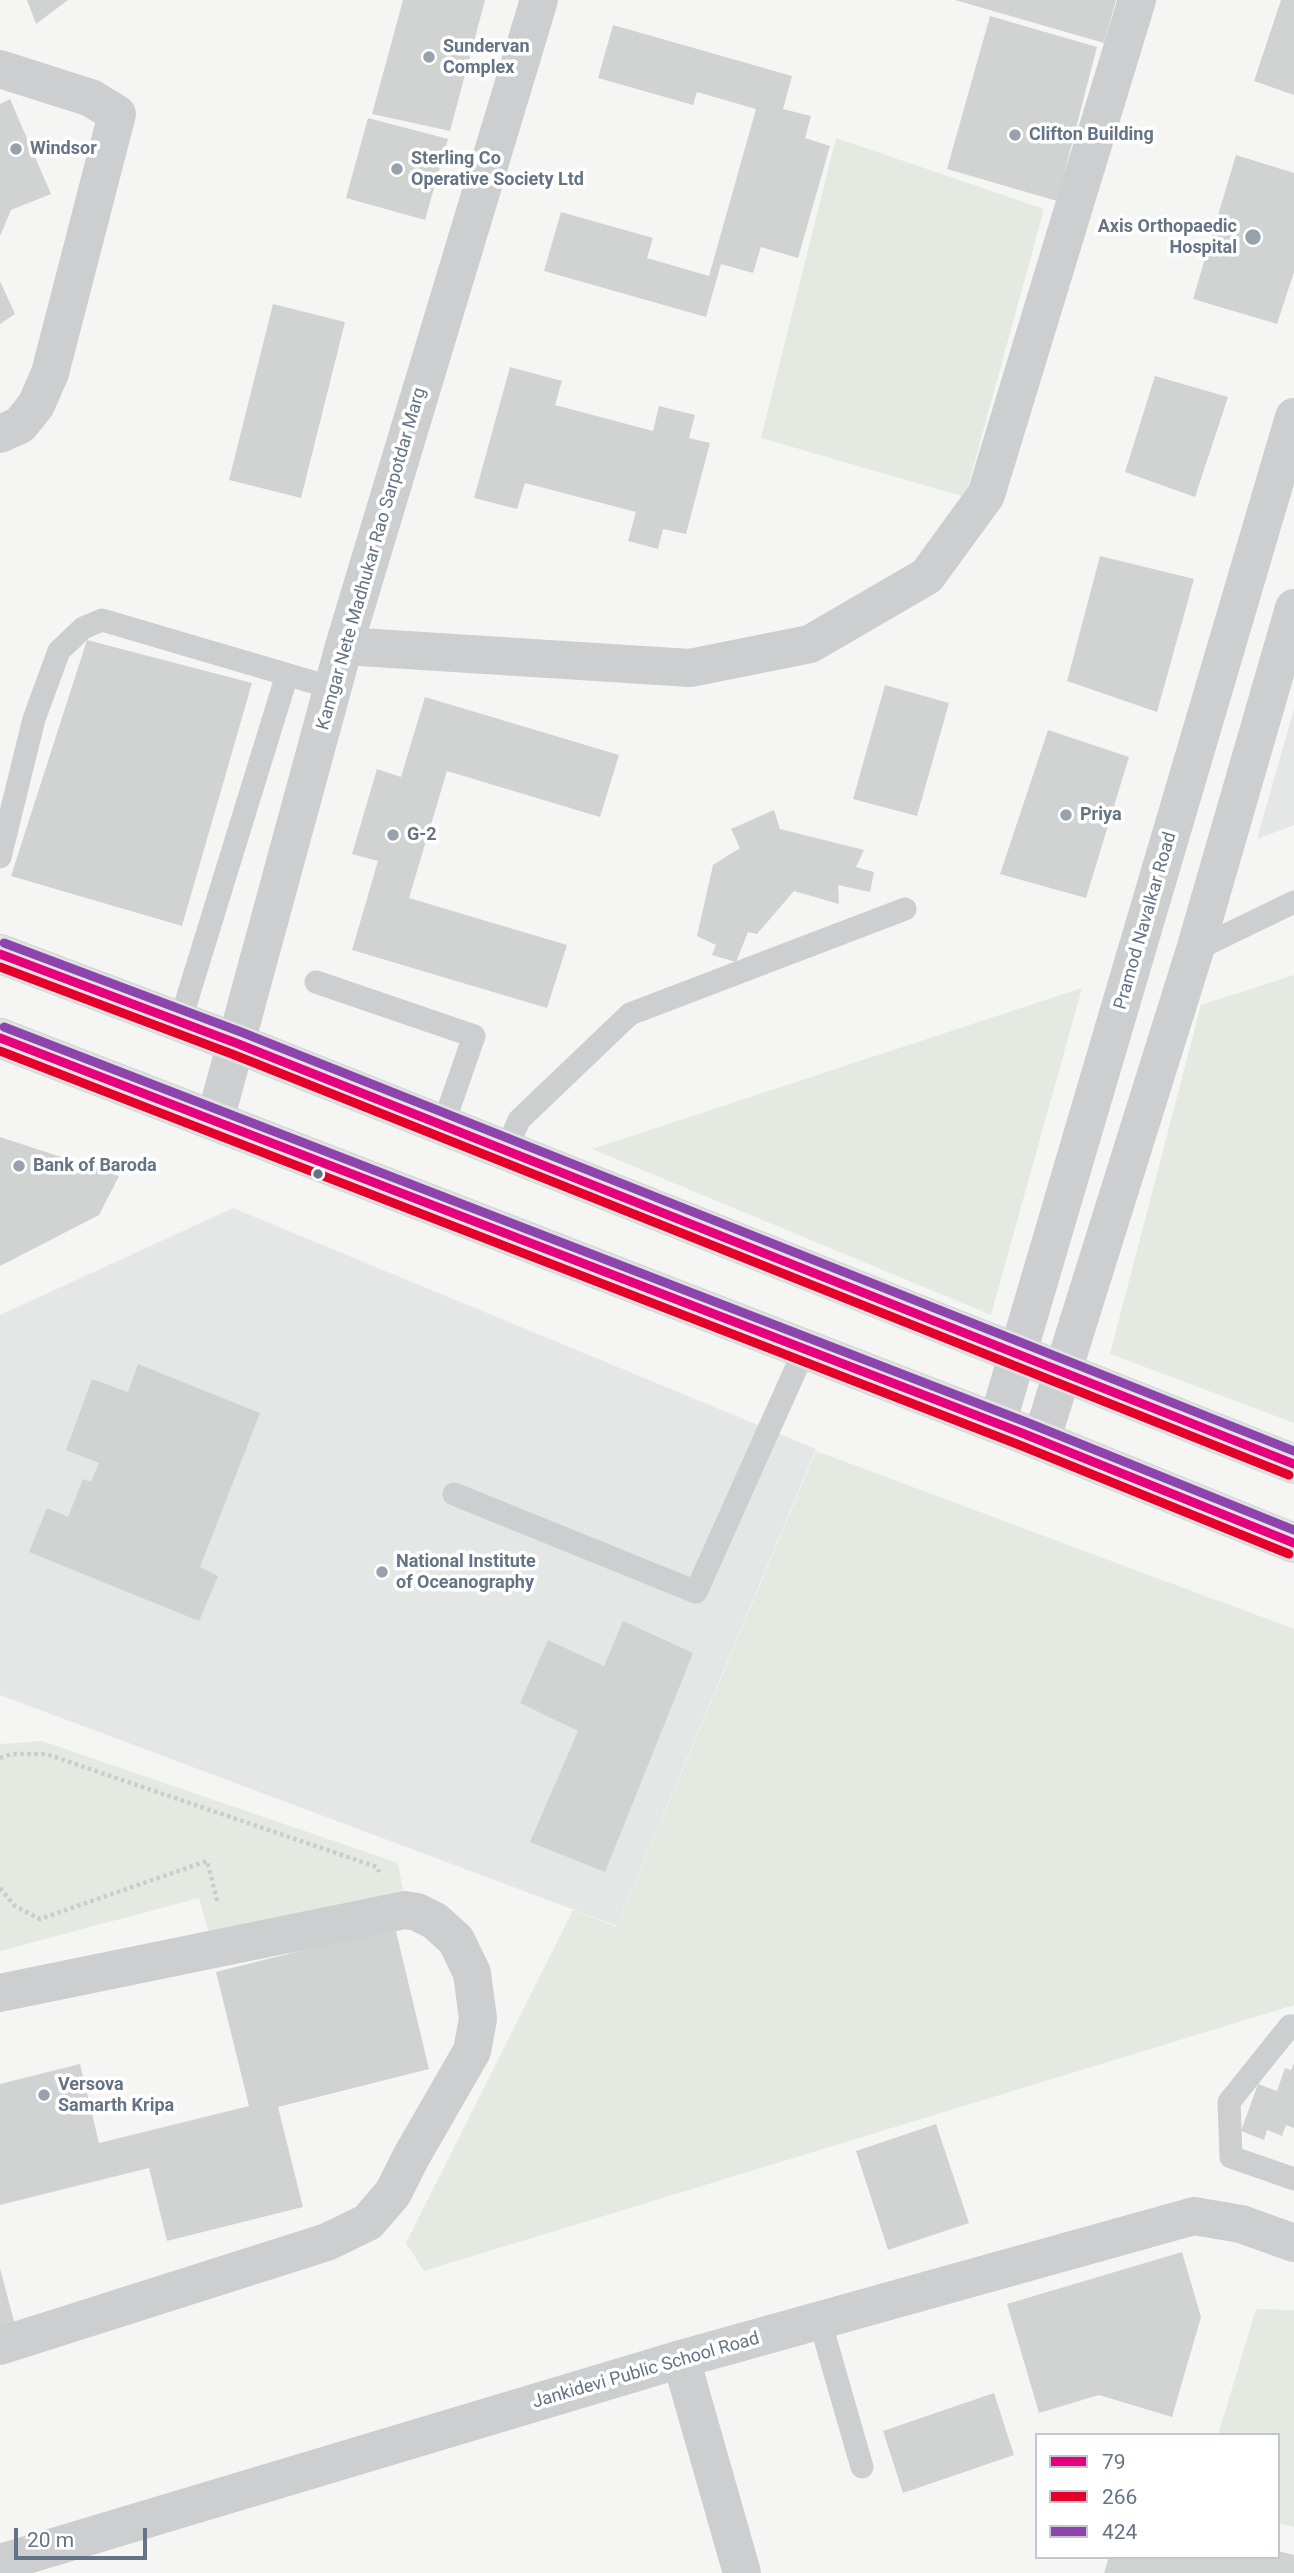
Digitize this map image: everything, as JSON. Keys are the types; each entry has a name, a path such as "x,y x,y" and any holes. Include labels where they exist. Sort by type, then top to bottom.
{"main road":[{"path":"0,954 236,1043 1294,1464"},
{"path":"0,1038 998,1424 1294,1543"}],"street":[{"name":"Kamgar Nete Madhukar Rao Sarpotdar Marg","path":"215,1120 344,646 539,0"},
{"path":"344,646 690,668 810,644 927,576 986,495 1137,0"},
{"path":"0,69 91,99 117,114 50,373 36,405 20,425 0,434"},
{"name":"Pramod Navalkar Road","path":"998,1424 1294,417"},
{"path":"1041,1441 1195,950 1294,608"},
{"path":"0,1993 405,1910 417,1912 435,1921 456,1940 472,1973 478,2019 472,2051 393,2193 368,2222 327,2242 0,2346"},
{"name":"Jankidevi Public School Road","path":"0,2563 681,2359 1194,2216 1241,2224 1294,2243"},
{"path":"681,2359 742,2573"}],"lane":[{"path":"0,857 34,719 60,651 83,628 102,620 333,688"},
{"path":"180,1022 287,674"},
{"path":"1195,950 1294,902"},
{"path":"506,1150 519,1120 630,1014 905,909"},
{"path":"316,982 474,1036 443,1125"},
{"path":"454,1494 696,1592 804,1351"},
{"path":"1294,2025 1290,2026 1228,2102 1231,2157 1294,2179"},
{"path":"820,2321 862,2468"}],"path":[{"path":"0,1758 11,1754 46,1754 377,1867 380,1875"},
{"path":"0,1888 15,1906 40,1919 207,1861 218,1908"}],"shaded area":[{"path":"836,138 1044,209 965,497 761,438"},
{"path":"1294,709 1294,825 1257,839"},
{"path":"1294,975 1294,1423 1110,1354 1201,1005"},
{"path":"1082,988 991,1315 592,1149"},
{"name":"National Institute of Oceanography","path":"233,1208 816,1449 617,1926 0,1695 0,1315"},
{"path":"816,1451 1294,1629 1294,2005 424,2271 406,2243 573,1910 617,1927"},
{"path":"42,1741 398,1863 405,1901 215,1953 199,1898 0,1951 0,1744"},
{"path":"1256,2309 1294,2310 1294,2527 1280,2524 1280,2433 1219,2433"}],"building":[{"path":"27,0 68,0 36,24"},
{"name":"Sundervan Complex","path":"403,0 485,0 450,131 372,114"},
{"path":"955,0 1116,0 1104,43"},
{"path":"1281,0 1294,0 1294,95 1254,81"},
{"name":"Clifton Building","path":"990,16 1097,47 1057,201 947,169"},
{"path":"613,25 792,76 783,109 811,116 805,138 830,146 798,258 761,247 753,273 721,264 706,317 544,271 561,212 653,238 647,258 709,276 756,109 697,92 693,105 598,78"},
{"name":"Windsor","path":"10,99 51,194 11,210 0,236 0,104"},
{"name":"Sterling Co Operative Society Ltd","path":"368,118 448,139 425,220 346,198"},
{"path":"1236,155 1294,173 1294,272 1277,324 1193,299"},
{"path":"0,281 15,314 0,324"},
{"path":"273,304 345,322 301,498 229,480"},
{"path":"510,367 562,381 555,405 653,431 659,406 695,415 689,438 710,443 686,534 663,529 658,549 628,541 636,512 525,483 517,509 474,498"},
{"path":"1155,376 1228,397 1195,497 1125,472"},
{"path":"1100,556 1194,579 1157,712 1067,681"},
{"path":"87,640 252,683 182,926 11,876"},
{"path":"885,685 949,703 917,816 853,799"},
{"name":"G-2","path":"425,697 619,755 600,817 447,771 409,898 567,945 547,1008 352,950 378,861 352,854 377,769 401,777"},
{"name":"Priya","path":"1048,730 1129,757 1086,898 1000,874"},
{"path":"774,810 780,829 864,850 856,867 874,872 870,892 838,885 839,904 794,891 757,934 748,932 736,962 712,955 716,945 697,936 713,865 740,848 731,829"},
{"path":"0,1137 119,1176 99,1215 0,1266"},
{"path":"138,1364 260,1413 200,1567 218,1576 199,1621 29,1552 47,1508 68,1517 83,1479 91,1482 99,1463 66,1450 92,1379 128,1392"},
{"path":"623,1621 693,1653 605,1872 530,1842 578,1731 520,1703 548,1640 604,1666"},
{"name":"Versova Samarth Kripa","path":"395,1927 429,2069 278,2107 303,2207 167,2241 149,2168 0,2205 0,2084 80,2064 99,2143 249,2106 216,1972"},
{"path":"1294,2063 1294,2128 1286,2125 1282,2136 1267,2130 1264,2140 1241,2131 1258,2084 1277,2091 1285,2068 1291,2070"},
{"path":"936,2124 969,2223 888,2250 856,2151"},
{"path":"1182,2252 1201,2317 1172,2417 1099,2395 1039,2413 1007,2304"},
{"path":"0,2268 15,2325 0,2328"},
{"path":"994,2393 1014,2455 903,2493 883,2431"},
{"path":"1280,2552 1294,2555 1294,2573 1104,2573 1108,2559 1280,2559"}],"transit line":[{"name":"424","path":"4,943 241,1032 1294,1451"},
{"name":"79","path":"0,954 236,1043 1294,1464"},
{"name":"266","path":"0,967 232,1054 1289,1475"},
{"name":"424","path":"4,1027 1026,1422 1294,1530"},
{"name":"79","path":"0,1038 1022,1433 1294,1543"},
{"name":"266","path":"0,1051 1017,1444 1289,1554"}],"place":[{"name":"Sundervan Complex","path":"429,57"},
{"name":"Clifton Building","path":"1015,135"},
{"name":"Windsor","path":"16,149"},
{"name":"Sterling Co Operative Society Ltd","path":"397,169"},
{"name":"Axis Orthopaedic Hospital","path":"1253,237"},
{"name":"Priya","path":"1066,815"},
{"name":"G-2","path":"393,835"},
{"name":"Bank of Baroda","path":"19,1166"},
{"name":"National Institute of Oceanography","path":"382,1572"},
{"name":"Versova Samarth Kripa","path":"44,2095"}]}
